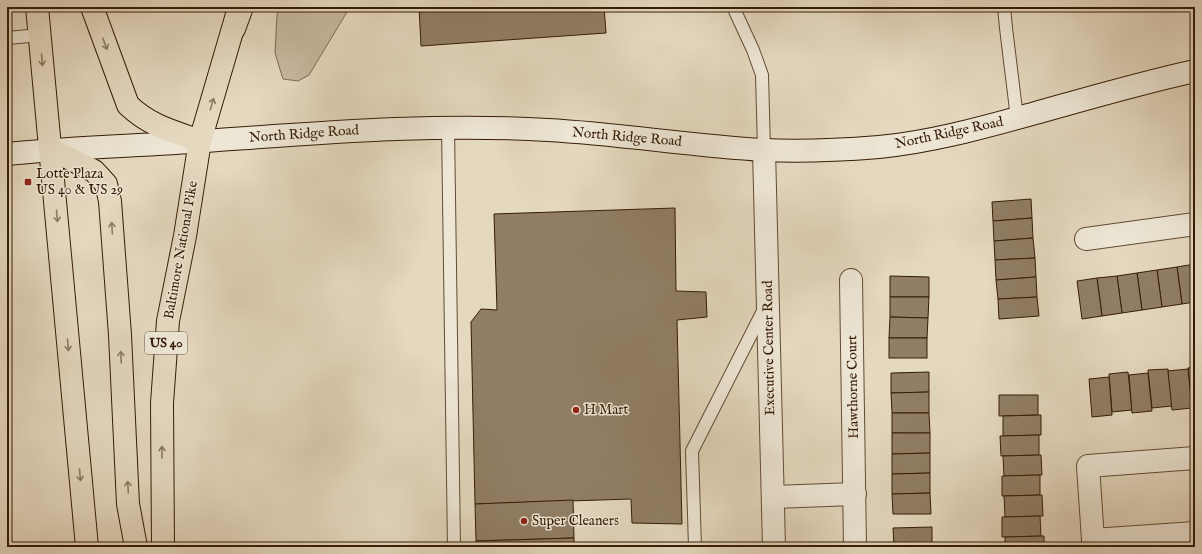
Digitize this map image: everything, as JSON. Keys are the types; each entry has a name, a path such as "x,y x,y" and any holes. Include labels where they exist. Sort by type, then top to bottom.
{"main road":[{"path":"37,7 87,547"},
{"path":"92,7 128,105 138,115 153,124 200,141"},
{"name":"Baltimore National Pike","path":"163,547 162,402 168,321 185,236 200,141 234,29 239,7"},
{"path":"234,29 242,7"},
{"path":"51,149 94,171 106,184 110,201 120,335 128,504 136,547"}],"street":[{"name":"North Ridge Road","path":"7,154 51,149 448,126 549,130 764,150 838,149 881,146 923,141 969,131 1147,82 1195,71"},
{"name":"Executive Center Road","path":"764,150 774,547"},
{"path":"1086,239 1195,224"},
{"name":"Hawthorne Court","path":"851,280 855,547"},
{"path":"1195,458 1088,466 1093,540 1195,533"},
{"path":"773,497 854,494"}],"lane":[{"path":"735,7 735,11 753,50 762,75 764,150"},
{"path":"1004,7 1017,118"},
{"path":"7,38 40,35"},
{"path":"448,126 454,547"},
{"path":"695,547 692,451 768,303"}],"shaded area":[{"path":"279,7 350,7 309,75 298,81 283,79 275,53 277,15"}],"building":[{"path":"419,7 604,7 606,33 421,46"},
{"path":"1031,199 1032,218 993,221 992,202"},
{"name":"H Mart","path":"675,208 676,291 706,292 707,317 677,320 682,524 632,523 631,499 475,504 471,322 481,309 497,310 494,214"},
{"path":"1032,218 1033,238 994,241 993,221"},
{"path":"1033,238 1035,258 995,260 994,241"},
{"path":"1035,258 1036,277 996,280 995,260"},
{"path":"1195,264 1195,302 1182,304 1177,267"},
{"path":"1177,267 1182,304 1162,307 1157,270"},
{"path":"1157,270 1162,307 1142,310 1137,273"},
{"path":"1137,273 1142,310 1122,313 1117,276"},
{"path":"890,276 929,277 929,297 890,297"},
{"path":"1117,276 1122,313 1102,316 1097,278"},
{"path":"1036,277 1037,297 998,299 996,280"},
{"path":"1097,278 1102,316 1082,319 1077,281"},
{"path":"890,297 929,297 928,318 890,317"},
{"path":"1037,297 1039,316 999,319 998,299"},
{"path":"890,317 928,318 927,338 889,338"},
{"path":"889,338 927,338 927,358 889,358"},
{"path":"1195,367 1195,404 1191,404 1188,368"},
{"path":"1168,369 1172,406 1152,408 1148,370"},
{"path":"1188,369 1192,408 1172,410 1168,371"},
{"path":"929,372 929,392 891,393 891,373"},
{"path":"1128,372 1132,410 1112,412 1109,374"},
{"path":"1148,373 1152,411 1132,413 1129,375"},
{"path":"1109,377 1112,415 1092,417 1089,379"},
{"path":"929,392 929,413 892,413 891,393"},
{"path":"999,395 1038,395 1038,415 999,416"},
{"path":"892,413 929,413 930,433 892,433"},
{"path":"1041,415 1041,435 1003,436 1003,416"},
{"path":"892,433 930,433 930,453 892,454"},
{"path":"1039,435 1039,455 1001,456 1000,436"},
{"path":"930,453 930,473 892,474 892,454"},
{"path":"1041,455 1042,475 1004,476 1003,456"},
{"path":"930,473 930,493 892,494 892,474"},
{"path":"1040,475 1040,495 1002,496 1002,476"},
{"path":"930,493 931,514 893,514 892,494"},
{"path":"1042,495 1043,516 1005,517 1004,496"},
{"name":"Super Cleaners","path":"573,500 574,538 476,541 475,504"},
{"path":"1040,516 1041,536 1002,537 1002,517"},
{"path":"932,527 932,547 894,547 893,528"},
{"path":"1044,536 1044,547 1005,547 1005,537"},
{"path":"574,538 574,547 476,547 476,541"}],"place":[{"name":"Lotte Plaza US 40 & US 29","path":"28,182"},
{"name":"H Mart","path":"576,410"},
{"name":"Super Cleaners","path":"524,521"}]}
